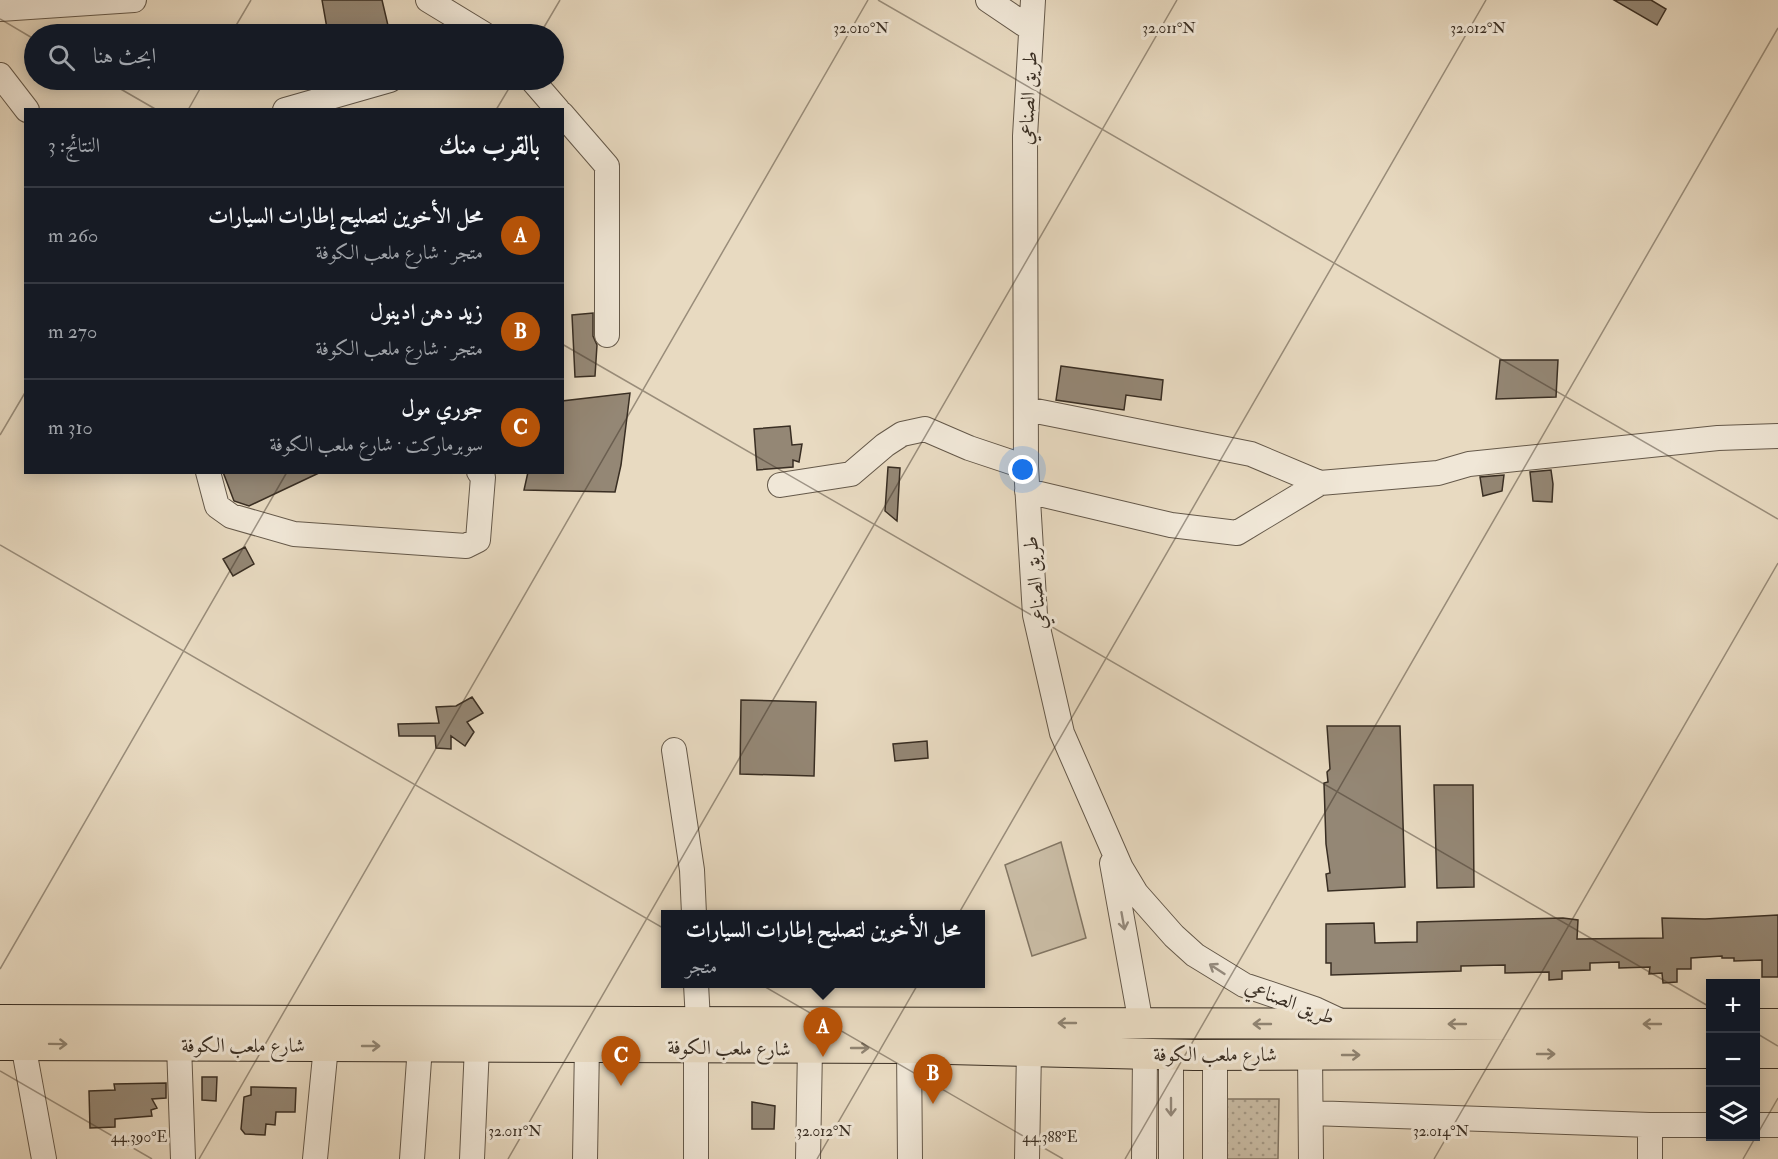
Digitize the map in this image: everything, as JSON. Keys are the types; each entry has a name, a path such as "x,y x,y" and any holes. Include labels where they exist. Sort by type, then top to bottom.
{"main road":[{"name":"شارع ملعب الكوفة","path":"0,1020 508,1036 1141,1024 1706,1024"},
{"path":"1760,1024 1778,1024"},
{"name":"شارع ملعب الكوفة","path":"11,1044 420,1046 508,1036 587,1046 697,1034 810,1048 1215,1055 1706,1053"},
{"path":"1760,1053 1778,1053"}],"street":[{"path":"0,9 134,0"},
{"path":"428,0 468,24"},
{"path":"988,0 1031,29"},
{"name":"طريق الصناعي","path":"1033,0 1025,136 1026,467 1035,615 1062,733 1108,843 1121,868 1136,893 1167,929 1195,955 1244,985 1316,1009 1347,1025"},
{"path":"0,75 25,108"},
{"path":"292,108 355,90"},
{"path":"541,90 556,108"},
{"path":"568,127 607,166 607,335"},
{"path":"1026,409 1251,454 1320,483"},
{"path":"780,485 851,474 885,445 902,434 925,429 1026,467"},
{"path":"1027,491 1171,525 1237,532 1320,483 1438,473 1469,464 1695,440 1778,436"},
{"path":"209,474 217,506 231,516 294,534 466,546 478,540 483,477 481,474"},
{"path":"674,750 692,870 694,910"},
{"path":"1108,843 1141,1024"},
{"path":"696,988 696,1159"},
{"path":"472,1159 508,1036"},
{"path":"11,1044 44,1159"},
{"path":"180,1045 183,1159"},
{"path":"315,1159 326,1046"},
{"path":"412,1159 420,1046"},
{"path":"585,1159 587,1046"},
{"path":"808,1159 810,1048"},
{"path":"909,1048 910,1159"},
{"path":"1027,1159 1029,1050"},
{"path":"1144,1159 1158,1054"},
{"path":"1158,1054 1171,1159"},
{"path":"1215,1055 1215,1159"},
{"path":"1310,1055 1311,1159"},
{"path":"1311,1113 1706,1125"},
{"path":"1650,1125 1650,1159"},
{"path":"1760,1125 1778,1125"}],"shaded area":[{"path":"1061,842 1086,938 1032,956 1005,865"},
{"path":"1211,1099 1279,1099 1278,1159 1211,1159"}],"building":[{"path":"322,0 382,0 388,24 326,24"},
{"path":"1614,0 1651,0 1666,9 1657,25"},
{"path":"593,313 593,336 597,345 595,376 575,377 572,315"},
{"path":"1500,360 1558,360 1556,397 1496,399"},
{"path":"1061,366 1163,380 1161,400 1126,395 1124,410 1056,400"},
{"path":"630,393 621,465 615,492 524,490 528,474 564,474 564,401"},
{"path":"790,426 792,445 802,444 799,462 793,460 793,467 757,470 754,429"},
{"path":"888,467 900,468 897,521 885,511"},
{"path":"1551,470 1552,502 1533,501 1530,472"},
{"path":"224,474 317,474 249,506 234,501"},
{"path":"1504,475 1502,491 1483,496 1480,477"},
{"path":"245,547 254,564 233,576 223,559"},
{"path":"472,697 483,713 467,722 474,732 465,746 451,736 451,749 436,748 435,736 399,736 398,724 439,723 436,707 456,706"},
{"path":"741,700 816,702 814,776 740,774"},
{"path":"1327,726 1400,726 1405,887 1328,891 1326,874 1330,873 1326,844 1324,783 1328,782 1327,772 1330,769"},
{"path":"927,741 928,758 895,761 893,744"},
{"path":"1434,785 1473,785 1474,887 1437,888"},
{"path":"1778,915 1778,977 1762,977 1762,960 1734,961 1734,958 1722,958 1722,956 1691,958 1691,969 1677,969 1677,982 1663,983 1662,973 1649,974 1650,967 1619,968 1619,962 1590,963 1590,970 1562,971 1562,979 1549,980 1549,972 1505,973 1505,965 1461,966 1461,971 1331,975 1331,963 1326,963 1326,924 1374,923 1375,943 1417,942 1417,922 1563,918 1578,920 1577,939 1663,938 1662,918 1705,919"},
{"path":"202,1077 217,1077 216,1101 202,1100"},
{"path":"166,1083 166,1098 152,1099 157,1108 151,1110 152,1116 115,1119 115,1127 90,1128 89,1091 115,1090 114,1084"},
{"path":"251,1087 296,1088 295,1112 276,1112 275,1125 266,1124 265,1135 245,1134 241,1129 244,1097 251,1095"},
{"path":"752,1102 775,1106 774,1129 752,1129"}],"place":[{"name":"محل الأخوين لتصليح إطارات السيارات","path":"823,1057"},
{"name":"جوري مول","path":"621,1086"},
{"name":"زيد دهن ادينول","path":"933,1104"}]}
